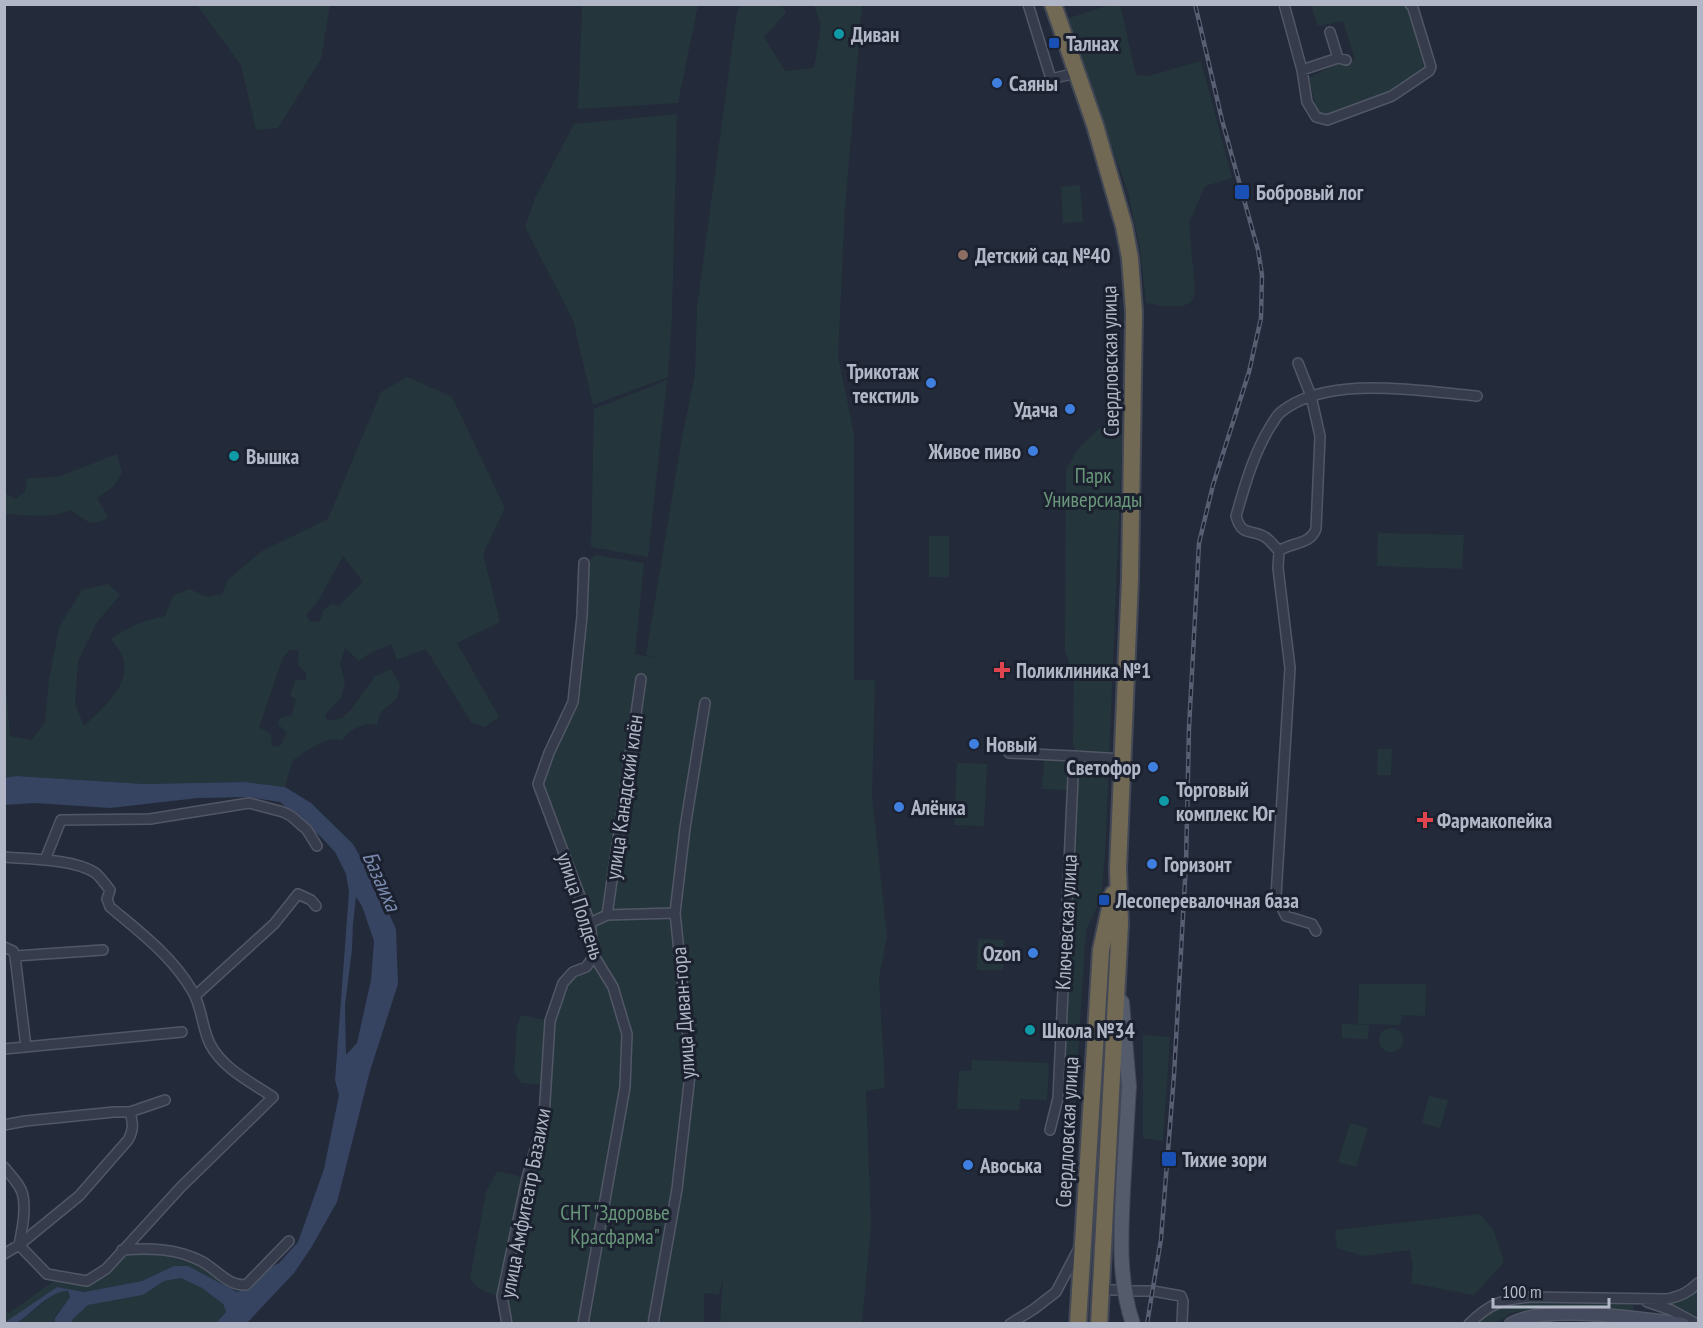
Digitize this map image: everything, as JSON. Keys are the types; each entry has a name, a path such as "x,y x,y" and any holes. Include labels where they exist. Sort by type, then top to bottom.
{"highway":[{"name":"Свердловская улица","path":"1053,4 1095,125 1124,226 1130,258 1134,312 1131,579 1118,873 1120,923 1109,1290 1099,1323"},
{"name":"Свердловская улица","path":"1078,1323 1101,950 1118,873"}],"main road":[{"path":"1118,958 1129,1086 1121,1238 1126,1304 1133,1323"},
{"path":"1510,1323 1537,1315 1556,1314 1637,1317 1683,1323"}],"street":[{"path":"1028,4 1052,79 1076,73"},
{"path":"1284,4 1302,70 1307,102 1316,117 1327,120 1392,96 1429,71 1431,66 1410,4"},
{"path":"1302,70 1342,59 1330,33"},
{"path":"1279,551 1308,540 1316,529 1320,436 1311,396 1298,363"},
{"path":"1316,932 1312,924 1286,916 1276,896 1290,668 1278,568 1279,551 1265,536 1246,532 1239,525 1236,516 1252,463 1266,434 1280,413 1311,396 1339,390 1372,388 1477,396"},
{"name":"улица Полдень","path":"583,1323 625,1087 627,1034 613,987 594,956 590,923 538,784 549,753 573,702 582,616 584,563"},
{"name":"улица Канадский клён","path":"607,915 641,679"},
{"name":"улица Диван-гора","path":"653,1323 677,1189 691,1066 675,913 685,828 705,703"},
{"path":"1009,753 1122,759"},
{"name":"Ключевская улица","path":"1050,1130 1058,1098 1070,756"},
{"path":"45,860 61,820 150,819 249,803 291,816 307,830 317,846"},
{"path":"4,857 81,866 95,873 110,890 107,899 110,907 153,942 172,961 195,996 211,1045 225,1065 273,1097 181,1187 106,1269 87,1281 47,1274 19,1245"},
{"path":"195,996 274,924 298,894 311,900 316,906"},
{"path":"590,923 607,915 675,913"},
{"path":"4,947 13,951 15,956 26,1047"},
{"path":"15,956 103,950"},
{"name":"улица Амфитеатр Базаихи","path":"507,1323 502,1296 527,1178 544,1118 550,1021 563,983 573,972 586,967 594,956"},
{"path":"4,1049 182,1032"},
{"path":"4,1125 25,1121 130,1112 165,1100"},
{"path":"4,1254 19,1245 79,1196 128,1140 132,1133 133,1122 130,1112"},
{"path":"4,1167 19,1185 23,1196 19,1245"},
{"path":"1010,1323 1034,1310 1056,1292 1083,1238"},
{"path":"122,1250 149,1248 182,1253 202,1262 235,1285 246,1285 289,1241"},
{"path":"1469,1323 1483,1310 1510,1299 1541,1297 1639,1300 1680,1297 1698,1282"},
{"path":"1133,1291 1154,1291 1181,1296 1183,1301 1182,1323"},
{"path":"1639,1300 1671,1310 1696,1323"}],"green space":[{"path":"197,5 330,5 321,59 278,128 256,130 241,65"},
{"path":"581,5 698,5 678,103 578,109"},
{"name":"СНТ \"Здоровье Красфарма\"","path":"741,5 782,5 786,13 764,37 785,71 814,68 821,25 814,5 862,5 845,208 838,356 854,434 854,680 875,680 872,796 887,936 879,979 885,1088 866,1091 871,1225 862,1323 720,1323 723,1277 719,1295 704,1293 704,1323 507,1323 502,1296 480,1289 470,1278 486,1192 497,1171 527,1178 544,1118 545,1085 521,1083 514,1072 517,1026 521,1015 550,1021 563,983 594,956 590,923 538,784 573,702 584,563 596,555 644,563 635,654 661,659 646,655 681,443 695,374 697,307 737,12"},
{"path":"1109,5 1120,5 1136,75 1148,76 1201,61 1232,178 1205,186 1189,223 1195,291 1192,300 1184,305 1146,303 1140,249 1128,192 1066,19"},
{"path":"1311,5 1404,5 1410,12 1425,62 1424,70 1392,90 1326,116 1317,109 1308,78 1335,65 1355,59 1343,21 1318,26"},
{"path":"677,114 672,314 668,377 593,405 573,320 525,227 535,198 574,124"},
{"path":"1080,185 1083,222 1063,223 1061,187"},
{"path":"407,377 452,397 505,508 483,554 500,622 457,643 499,717 484,727 471,722 426,649 397,660 391,644 370,653 359,661 345,648 340,664 345,682 341,698 325,715 327,721 342,718 354,706 375,676 391,669 400,685 397,698 380,713 377,725 358,727 342,740 329,740 309,749 292,761 285,787 245,782 145,784 16,776 5,778 4,663 10,736 32,740 45,722 49,680 59,627 82,590 108,584 120,595 97,622 78,661 75,704 84,726 114,695 124,676 125,665 122,655 111,639 137,624 165,616 173,596 189,589 207,597 222,594 228,580 262,551 328,519 381,392","holes":["343,556 363,582 339,606 332,604 323,610 320,621 310,622 306,614 317,603","290,650 298,650 299,666 306,673 306,681 296,679 290,696 296,699 292,715 280,718 278,724 287,733 280,746 272,747 271,734 259,727 283,657"]},
{"path":"667,380 648,557 591,547 594,409"},
{"name":"Парк Универсиады","path":"1107,421 1123,421 1105,855 1101,899 1086,930 1073,1135 1061,1135 1079,761 1073,745 1074,677 1065,651 1066,470 1077,450"},
{"path":"117,454 122,472 114,486 97,498 108,517 102,521 89,522 71,510 47,515 5,514 5,493 15,499 25,492 27,478 58,477"},
{"path":"1378,533 1464,535 1462,569 1377,566"},
{"path":"929,536 949,536 949,577 929,577"},
{"path":"1378,749 1392,749 1391,775 1377,775"},
{"path":"1044,760 1069,761 1068,790 1042,789"},
{"path":"957,763 987,764 984,826 954,825"},
{"path":"978,939 1004,940 1003,970 977,970"},
{"path":"1359,984 1426,984 1425,1016 1402,1015 1400,1025 1358,1024"},
{"path":"1342,1024 1369,1025 1368,1039 1342,1038"},
{"path":"1391,1028 1399,1032 1403,1040 1399,1048 1391,1052 1383,1048 1379,1040 1383,1032"},
{"path":"1143,1035 1170,1037 1163,1141 1143,1138"},
{"path":"972,1060 1049,1063 1047,1100 1020,1099 1019,1110 957,1109 959,1071 971,1071"},
{"path":"1429,1096 1448,1100 1440,1128 1422,1123"},
{"path":"1350,1123 1368,1128 1356,1167 1338,1162"},
{"path":"1480,1214 1494,1231 1504,1262 1474,1295 1411,1283 1413,1266 1410,1250 1363,1256 1337,1248 1335,1230"},
{"path":"149,1252 199,1265 237,1289 248,1288 237,1292 174,1266 142,1281 84,1292 57,1287 5,1323 5,1312 9,1313 58,1279 85,1285 129,1254"},
{"path":"181,1278 215,1296 224,1306 226,1312 216,1323 71,1324 71,1320 88,1305 143,1295 164,1281"},
{"path":"1698,1288 1698,1317 1666,1303 1688,1297"},
{"path":"61,1290 68,1291 70,1297 55,1317 55,1323 17,1324 54,1294"},
{"path":"1528,1301 1634,1305 1633,1311 1547,1307 1512,1313 1495,1323 1477,1324 1493,1311"}],"water":[{"path":"16,776 145,784 245,782 285,787 311,803 353,844 374,881 396,929 398,984 370,1071 337,1202 294,1273 247,1323 216,1323 226,1312 223,1304 202,1288 181,1278 164,1281 143,1295 88,1305 71,1323 55,1323 55,1318 70,1297 68,1291 62,1291 49,1298 17,1323 4,1323 57,1287 84,1292 142,1281 174,1266 188,1266 237,1292 248,1288 269,1268 279,1263 298,1242 324,1169 339,1095 335,1080 349,892 346,874 335,852 280,802 248,797 198,798 110,808 35,803 5,805 4,778","holes":["356,897 362,906 374,941 371,980 357,1043 346,1055 345,1005"]}],"railway":[{"path":"1147,1324 1161,1239 1174,1075 1186,863 1189,728 1199,543 1213,485 1249,372 1261,318 1262,275 1258,250 1222,120 1195,4"}],"place":[{"name":"Диван","path":"839,34"},
{"name":"Талнах","path":"1054,43"},
{"name":"Саяны","path":"997,83"},
{"name":"Бобровый лог","path":"1242,192"},
{"name":"Детский сад №40","path":"963,255"},
{"name":"Трикотаж текстиль","path":"931,383"},
{"name":"Удача","path":"1070,409"},
{"name":"Живое пиво","path":"1033,451"},
{"name":"Вышка","path":"234,456"},
{"name":"Поликлиника №1","path":"1002,670"},
{"name":"Новый","path":"974,744"},
{"name":"Светофор","path":"1153,767"},
{"name":"Торговый комплекс Юг","path":"1164,801"},
{"name":"Алёнка","path":"899,807"},
{"name":"Фармакопейка","path":"1425,820"},
{"name":"Горизонт","path":"1152,864"},
{"name":"Лесоперевалочная база","path":"1104,900"},
{"name":"Ozon","path":"1033,953"},
{"name":"Школа №34","path":"1030,1030"},
{"name":"Тихие зори","path":"1169,1159"},
{"name":"Авоська","path":"968,1165"}],"water label":[{"name":"Базаиха","path":"382,881"}]}
